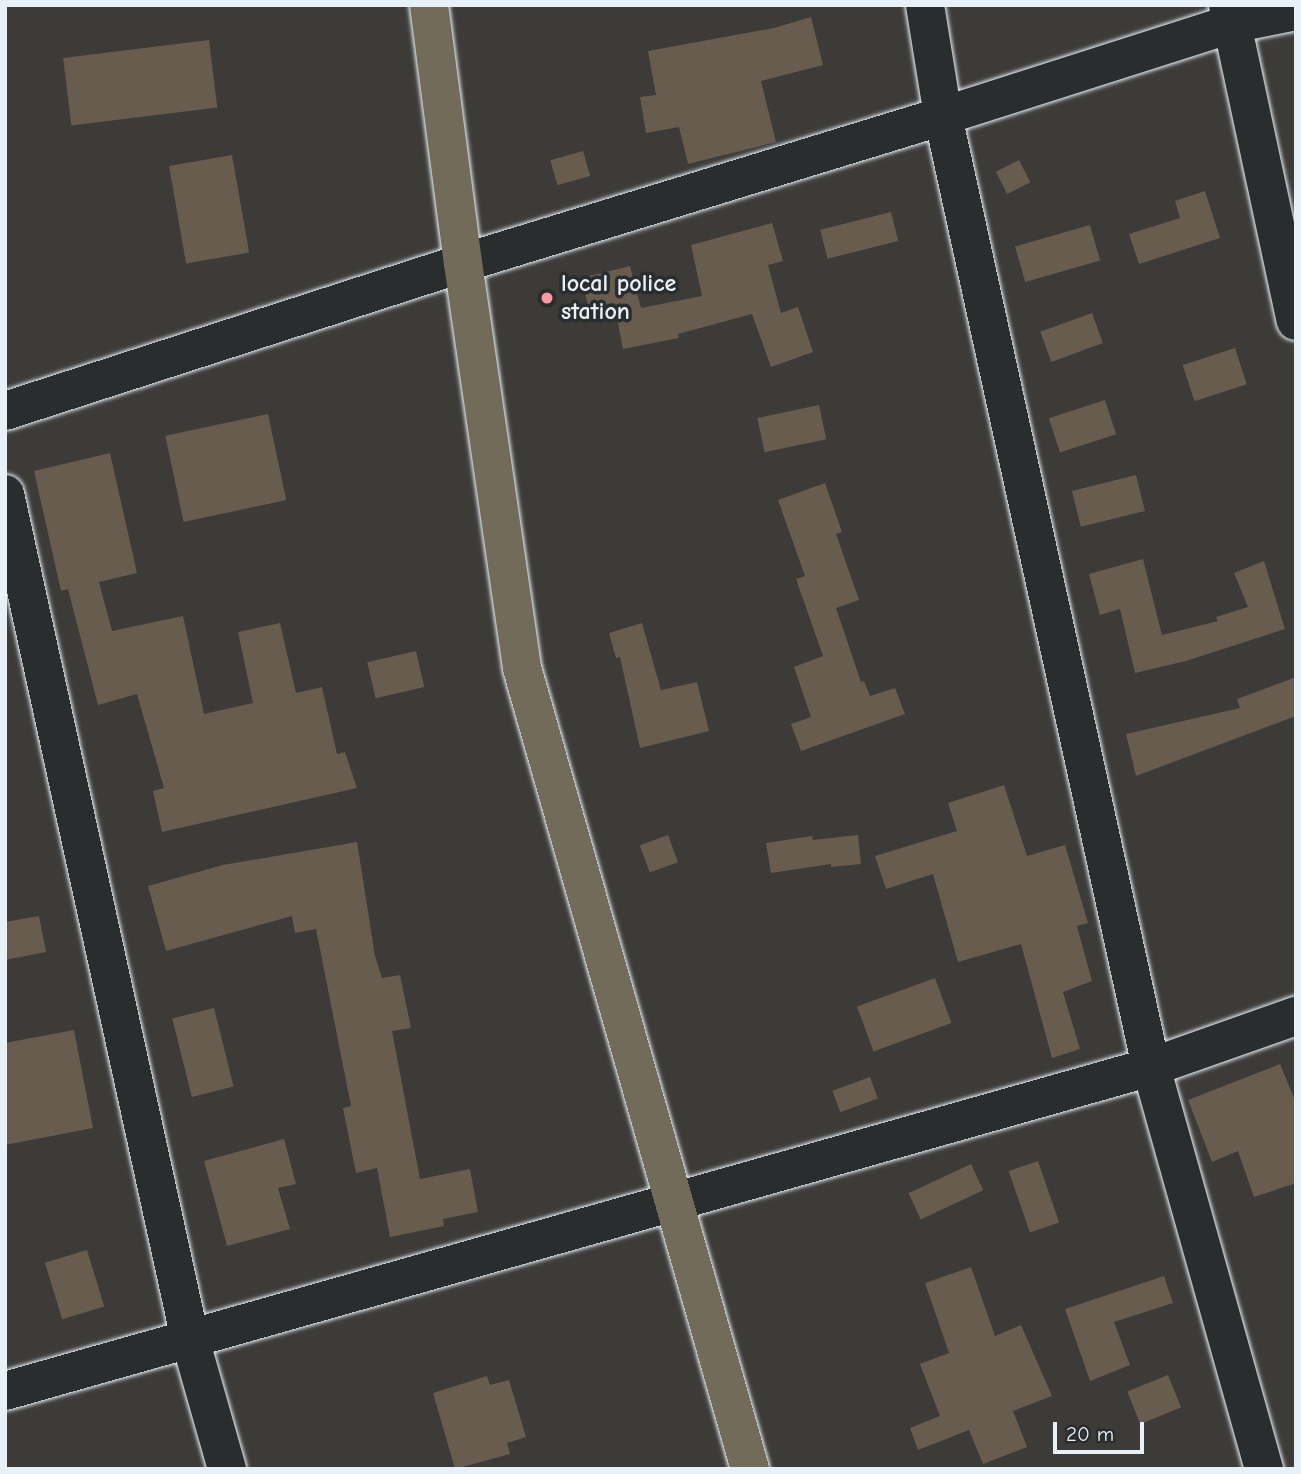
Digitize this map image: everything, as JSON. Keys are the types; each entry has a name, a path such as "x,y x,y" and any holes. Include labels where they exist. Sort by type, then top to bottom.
{"main road":[{"path":"429,5 463,263 522,668 750,1469"}],"street":[{"path":"925,5 943,116 1150,1067 1264,1469"},
{"path":"5,411 463,263 943,116 1229,14 1296,10"},
{"path":"1229,14 1296,321"},
{"path":"5,494 190,1339 227,1469"},
{"path":"5,1391 1150,1067 1296,1016"}],"building":[{"path":"811,17 823,65 761,81 776,142 688,164 679,127 646,133 640,97 656,95 648,51 774,28"},
{"path":"209,40 217,107 71,125 63,58"},
{"path":"583,151 590,176 557,185 550,160"},
{"path":"232,155 249,252 186,264 169,166"},
{"path":"1019,160 1030,182 1007,194 996,172"},
{"path":"1205,191 1220,238 1139,264 1129,234 1180,218 1175,201"},
{"path":"891,212 898,241 827,259 820,230"},
{"path":"772,223 783,261 768,265 781,313 798,307 813,352 771,367 752,314 678,334 679,338 623,349 614,303 589,309 581,278 630,266 641,308 702,296 691,245"},
{"path":"1090,225 1100,261 1025,282 1015,246"},
{"path":"1092,313 1103,343 1051,362 1040,332"},
{"path":"1235,348 1247,384 1194,401 1183,365"},
{"path":"1105,400 1116,434 1060,452 1049,418"},
{"path":"819,405 826,439 765,452 757,418"},
{"path":"268,414 286,500 184,522 165,436"},
{"path":"110,453 137,573 99,582 112,631 183,616 204,714 253,703 238,632 280,623 296,693 322,687 337,754 345,752 357,788 162,832 153,791 164,788 137,694 98,705 68,589 61,591 34,471"},
{"path":"1136,475 1145,511 1081,527 1072,491"},
{"path":"825,483 842,532 836,534 859,600 836,608 861,682 864,681 870,696 895,688 905,714 801,751 791,724 811,717 794,667 823,656 796,579 805,576 778,500"},
{"path":"1143,559 1162,635 1218,621 1216,617 1248,607 1234,573 1264,561 1285,629 1186,661 1135,673 1120,609 1100,615 1089,574"},
{"path":"642,623 661,690 697,682 709,731 640,748 620,657 616,658 609,633"},
{"path":"416,651 424,687 376,698 367,662"},
{"path":"1296,677 1296,716 1136,776 1126,734 1240,708 1237,699"},
{"path":"1004,785 1027,856 1065,845 1088,923 1077,926 1092,981 1063,992 1080,1049 1052,1058 1021,944 958,962 933,874 886,889 875,856 957,831 948,803"},
{"path":"668,835 678,862 650,873 640,845"},
{"path":"858,835 861,864 831,867 831,864 771,873 766,843 812,836 813,840"},
{"path":"357,842 375,956 382,978 400,975 411,1028 392,1031 420,1179 470,1169 478,1212 443,1219 444,1226 390,1237 377,1168 356,1173 343,1108 351,1106 316,929 295,933 292,916 166,951 148,886 223,865"},
{"path":"39,916 46,952 5,960 5,922"},
{"path":"935,978 951,1023 873,1051 857,1006"},
{"path":"214,1008 234,1087 192,1097 172,1018"},
{"path":"74,1030 93,1128 5,1145 5,1043"},
{"path":"1280,1064 1296,1103 1296,1183 1254,1197 1238,1151 1212,1162 1188,1100"},
{"path":"870,1077 878,1099 840,1112 832,1091"},
{"path":"284,1139 296,1184 278,1188 290,1229 227,1246 204,1161"},
{"path":"1038,1161 1059,1222 1030,1233 1009,1171"},
{"path":"971,1164 983,1190 921,1219 908,1193"},
{"path":"87,1250 104,1306 62,1319 45,1263"},
{"path":"971,1267 995,1336 1021,1325 1052,1396 1013,1411 1027,1447 983,1464 969,1430 918,1450 910,1428 940,1416 920,1364 949,1353 925,1283"},
{"path":"1164,1276 1173,1303 1114,1322 1130,1365 1090,1381 1065,1309"},
{"path":"1168,1375 1181,1407 1140,1424 1127,1391"},
{"path":"487,1376 490,1385 509,1380 526,1437 507,1443 510,1454 455,1469 433,1393"}],"place":[{"name":"local police station","path":"547,298"}]}
